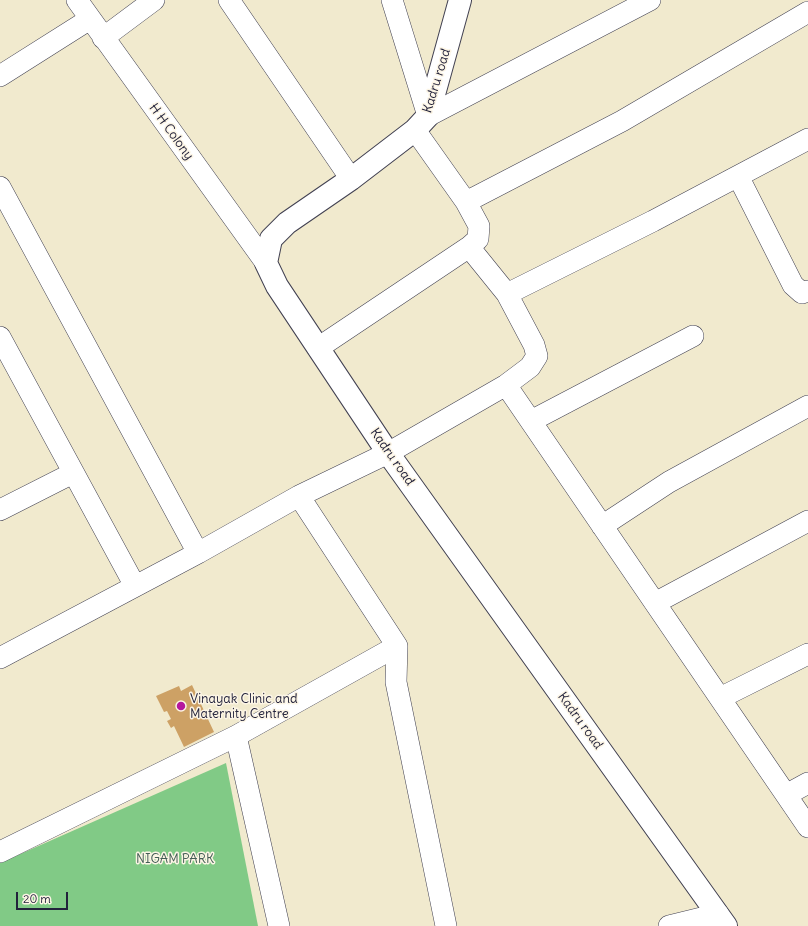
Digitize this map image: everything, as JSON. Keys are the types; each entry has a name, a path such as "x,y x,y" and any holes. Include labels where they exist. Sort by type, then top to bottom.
{"main road":[{"name":"Kadru road","path":"421,123 460,0"},
{"path":"266,263 271,239 287,222 352,179 421,123"},
{"name":"Kadru road","path":"266,263 277,286 388,453 722,920"}],"street":[{"name":"H H Colony","path":"77,0 266,263"},
{"path":"104,38 154,0"},
{"path":"229,0 352,179"},
{"path":"318,348 469,247 478,239 479,226 421,123 392,0"},
{"path":"608,21 615,0"},
{"path":"421,123 608,21 650,0"},
{"path":"466,202 622,121 808,12"},
{"path":"0,76 90,19"},
{"path":"507,294 652,221 808,138"},
{"path":"738,176 793,285 802,293 808,291"},
{"path":"0,187 198,553"},
{"path":"0,658 198,553 299,496 388,453 506,385 530,367 537,356 534,345 507,294 469,247"},
{"path":"531,422 693,336"},
{"path":"0,337 136,586"},
{"path":"506,385 808,827"},
{"path":"602,526 669,482 808,406"},
{"path":"0,510 73,473"},
{"path":"299,496 397,646 396,682 446,926"},
{"path":"655,603 808,521"},
{"path":"0,852 236,736 397,646"},
{"path":"720,698 808,654"},
{"path":"236,736 279,926"},
{"path":"786,794 808,783"},
{"path":"669,926 722,920"}],"green space":[{"name":"NIGAM PARK","path":"226,763 258,926 0,926 0,863"}],"building":[{"path":"192,685 214,732 184,747 174,726 171,728 167,721 171,719 167,711 164,712 156,696 179,686 181,691"}],"place":[{"name":"Vinayak Clinic and Maternity Centre","path":"181,706"}]}
